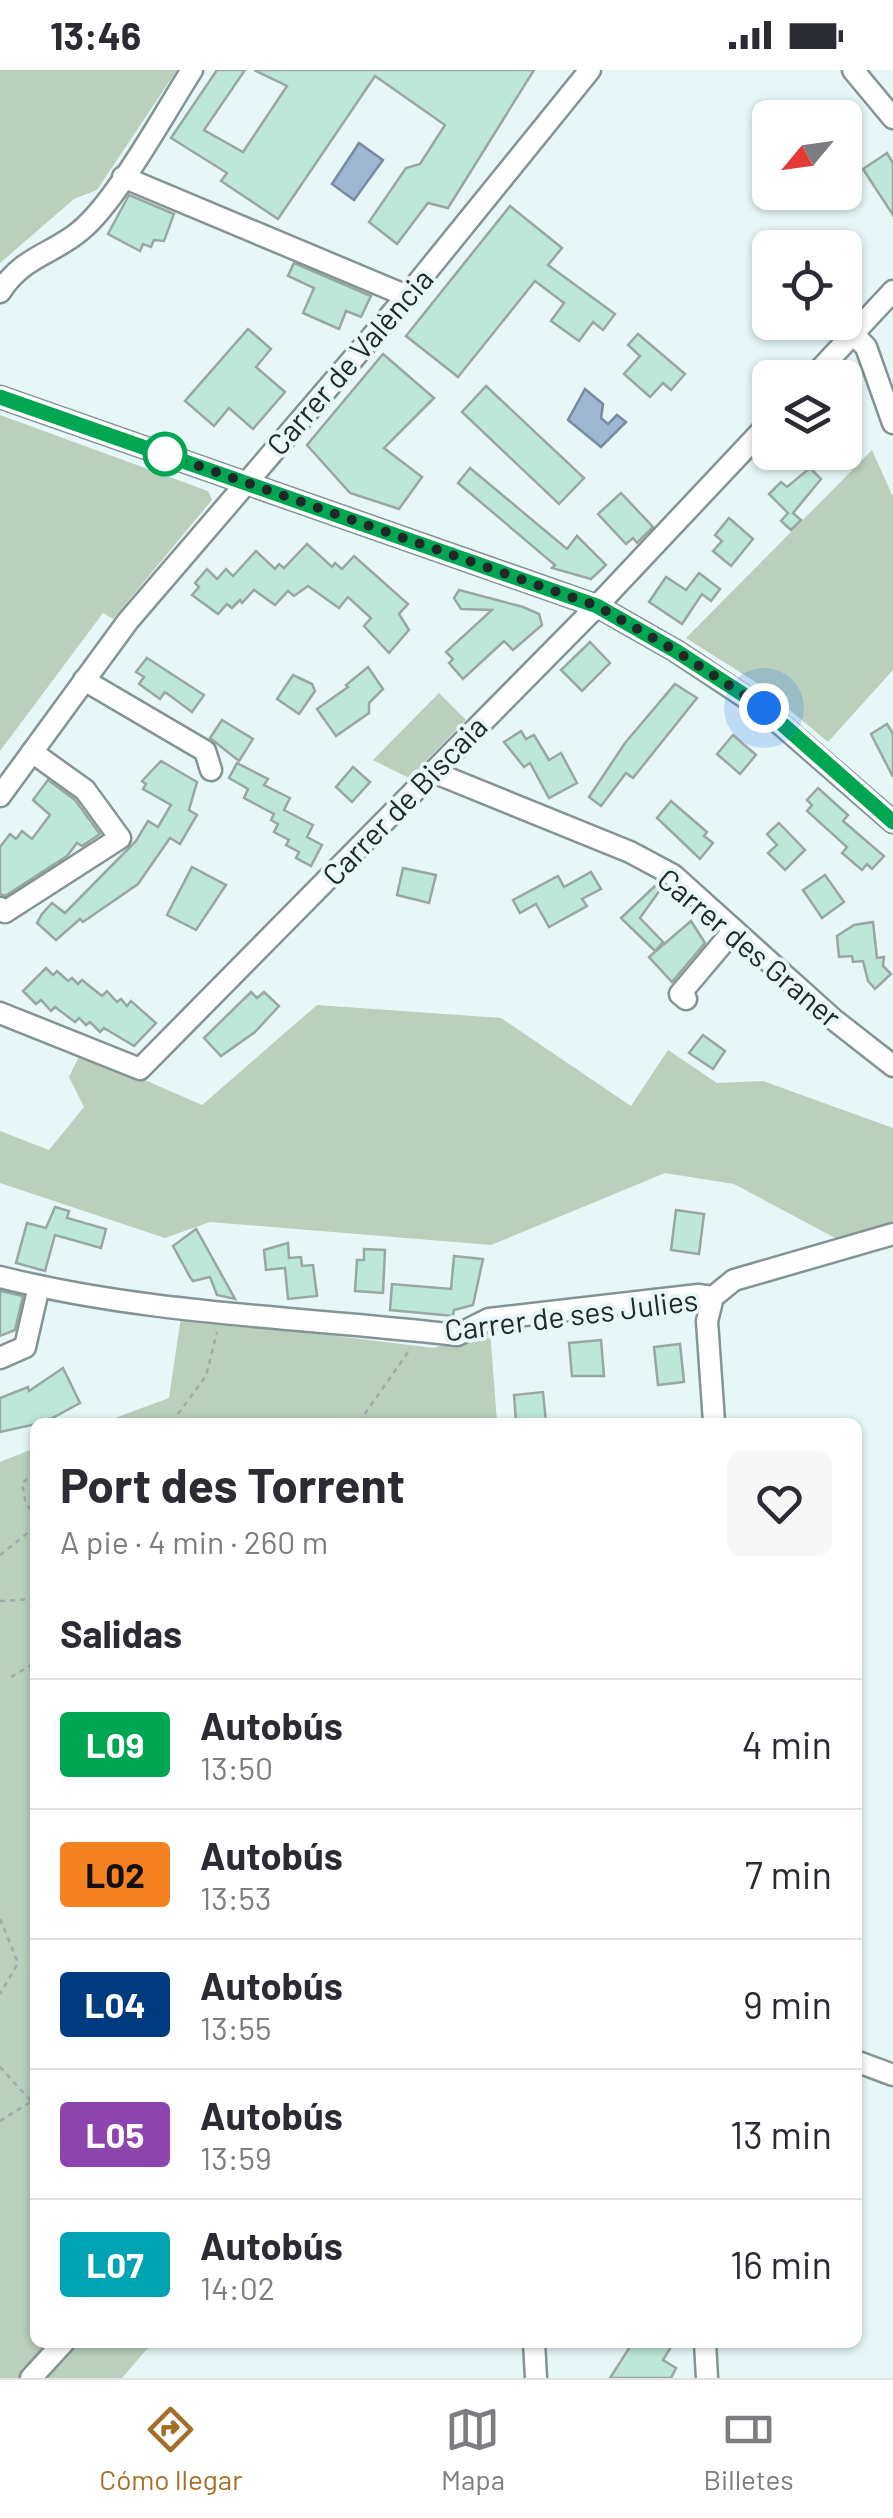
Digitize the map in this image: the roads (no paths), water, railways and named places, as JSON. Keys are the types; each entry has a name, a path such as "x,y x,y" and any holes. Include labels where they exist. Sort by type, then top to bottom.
{"street":[{"path":"0,292 41,251 80,231 123,177 192,70"},
{"name":"Carrer de València","path":"0,796 84,680 243,482 407,296 590,70"},
{"path":"854,70 893,118"},
{"path":"123,177 407,296"},
{"path":"862,324 893,291"},
{"path":"829,360 847,340"},
{"path":"859,340 866,347 893,423"},
{"path":"0,397 597,606 764,708 893,822"},
{"name":"Carrer de Biscaia","path":"0,1012 140,1068 597,606 752,441"},
{"path":"84,680 205,751 211,770"},
{"path":"0,908 5,912 120,838 85,790 32,752"},
{"name":"Carrer des Graner","path":"433,772 630,852 673,875 893,1066"},
{"path":"686,999 680,994 734,930"},
{"name":"Carrer de ses Julies","path":"0,1276 220,1316 457,1335 489,1319 698,1295 713,1297 734,1280 893,1234"},
{"path":"0,1358 25,1348 39,1286"},
{"path":"713,1297 707,1321 714,1418"},
{"path":"862,2063 893,2075"},
{"path":"31,2378 58,2348"},
{"path":"534,2348 536,2378"},
{"path":"706,2348 708,2378"}],"water":[{"path":"359,143 383,160 354,200 332,184"},
{"path":"585,389 603,404 601,418 608,424 617,415 626,422 601,447 568,420"}]}
